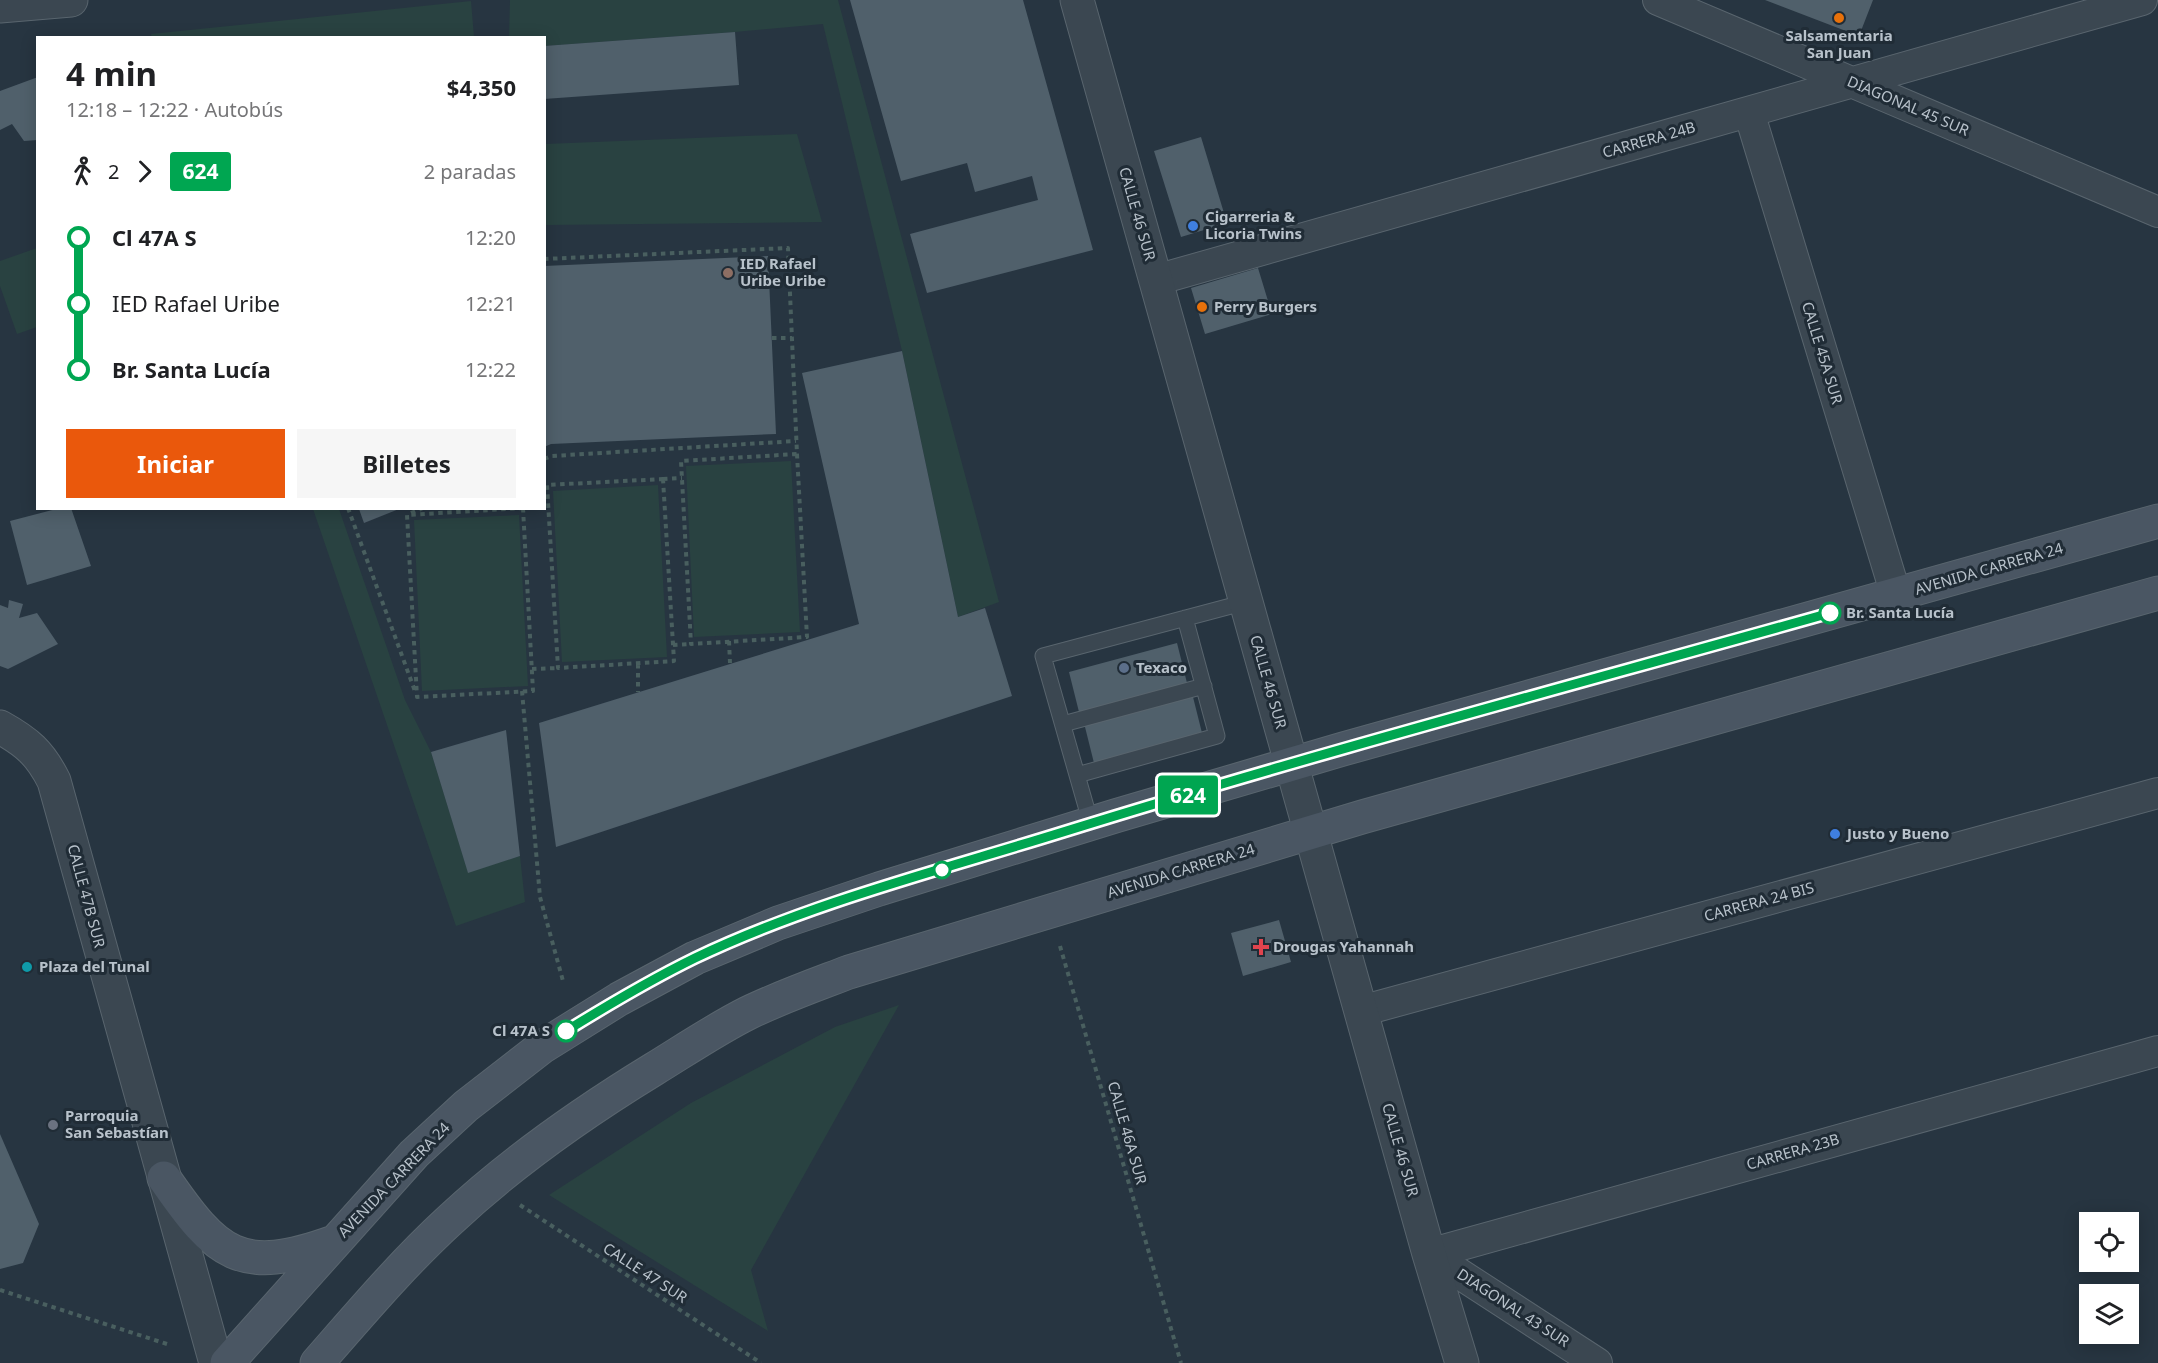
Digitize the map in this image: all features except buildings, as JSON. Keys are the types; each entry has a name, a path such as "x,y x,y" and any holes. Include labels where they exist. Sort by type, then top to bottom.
{"main road":[{"name":"AVENIDA CARRERA 24","path":"227,1363 414,1154 466,1106 542,1047 619,999 695,958 778,923 879,889 1291,764 2158,521"},
{"name":"AVENIDA CARRERA 24","path":"317,1363 406,1263 489,1185 549,1138 616,1092 670,1059 747,1014 800,990 849,972 1310,832 2158,593"},
{"path":"164,1178 203,1230 223,1247 235,1253 275,1258 306,1252 334,1242"}],"street":[{"path":"0,6 71,0"},
{"name":"CALLE 46 SUR","path":"1077,0 1429,1254 1462,1363"},
{"name":"DIAGONAL 45 SUR","path":"1658,0 2158,212"},
{"name":"CARRERA 24B","path":"1156,280 2142,0"},
{"name":"CALLE 45A SUR","path":"1749,112 1896,595"},
{"name":"CALLE 47B SUR","path":"0,727 31,746 45,763 60,798 216,1363"},
{"name":"CARRERA 24 BIS","path":"1361,1011 2158,792"},
{"name":"CARRERA 23B","path":"1429,1254 2158,1051"},
{"name":"DIAGONAL 43 SUR","path":"1429,1254 1597,1363"}],"lane":[{"path":"1091,824 1043,656 1246,602"},
{"path":"1077,774 1217,736 1185,618"},
{"path":"1063,724 1204,686"}],"path":[{"path":"546,259 788,248 807,637 673,645"},
{"path":"772,338 792,338"},
{"path":"546,458 552,456 796,441"},
{"path":"691,644 681,461 797,454"},
{"path":"558,668 547,485 682,478"},
{"path":"532,669 674,661 663,479"},
{"path":"349,510 417,697"},
{"path":"407,515 418,510"},
{"path":"407,515 490,510"},
{"path":"417,697 534,691 523,510"},
{"path":"407,515 417,697"},
{"path":"729,641 730,663"},
{"path":"638,664 638,692"},
{"path":"522,692 540,897 562,981"},
{"name":"CALLE 46A SUR","path":"1050,910 1181,1363"},
{"name":"CALLE 47 SUR","path":"516,1203 761,1363"},
{"path":"0,1290 167,1344"}],"green space":[{"path":"510,0 838,0 999,602 958,617 902,351 823,24 546,46 546,36 509,36"},
{"path":"471,1 474,36 152,36 151,34"},
{"path":"797,134 822,222 546,225 546,144"},
{"path":"36,248 36,327 17,334 0,286 0,261"},
{"path":"791,461 800,632 694,637 686,466"},
{"path":"658,485 667,657 562,662 553,491"},
{"path":"313,510 339,510 405,700 431,752 468,872 520,856 525,902 456,926"},
{"path":"519,515 528,686 422,691 414,520"},
{"path":"899,1005 751,1270 768,1331 549,1195 691,1103 835,1027"}],"bus line":[{"name":"624","path":"566,1031 695,958 778,923 879,889 1326,754 1830,613"}],"place":[{"name":"Salsamentaria San Juan","path":"1839,18"},
{"name":"Cigarreria & Licoria Twins","path":"1193,226"},
{"name":"IED Rafael Uribe Uribe","path":"728,273"},
{"name":"Perry Burgers","path":"1202,307"},
{"name":"Br. Santa Lucía","path":"1830,613"},
{"name":"Texaco","path":"1124,668"},
{"name":"Justo y Bueno","path":"1835,834"},
{"name":"Drougas Yahannah","path":"1261,947"},
{"name":"Plaza del Tunal","path":"27,967"},
{"name":"Cl 47A S","path":"566,1031"},
{"name":"Parroquia San Sebastían","path":"53,1125"}]}
